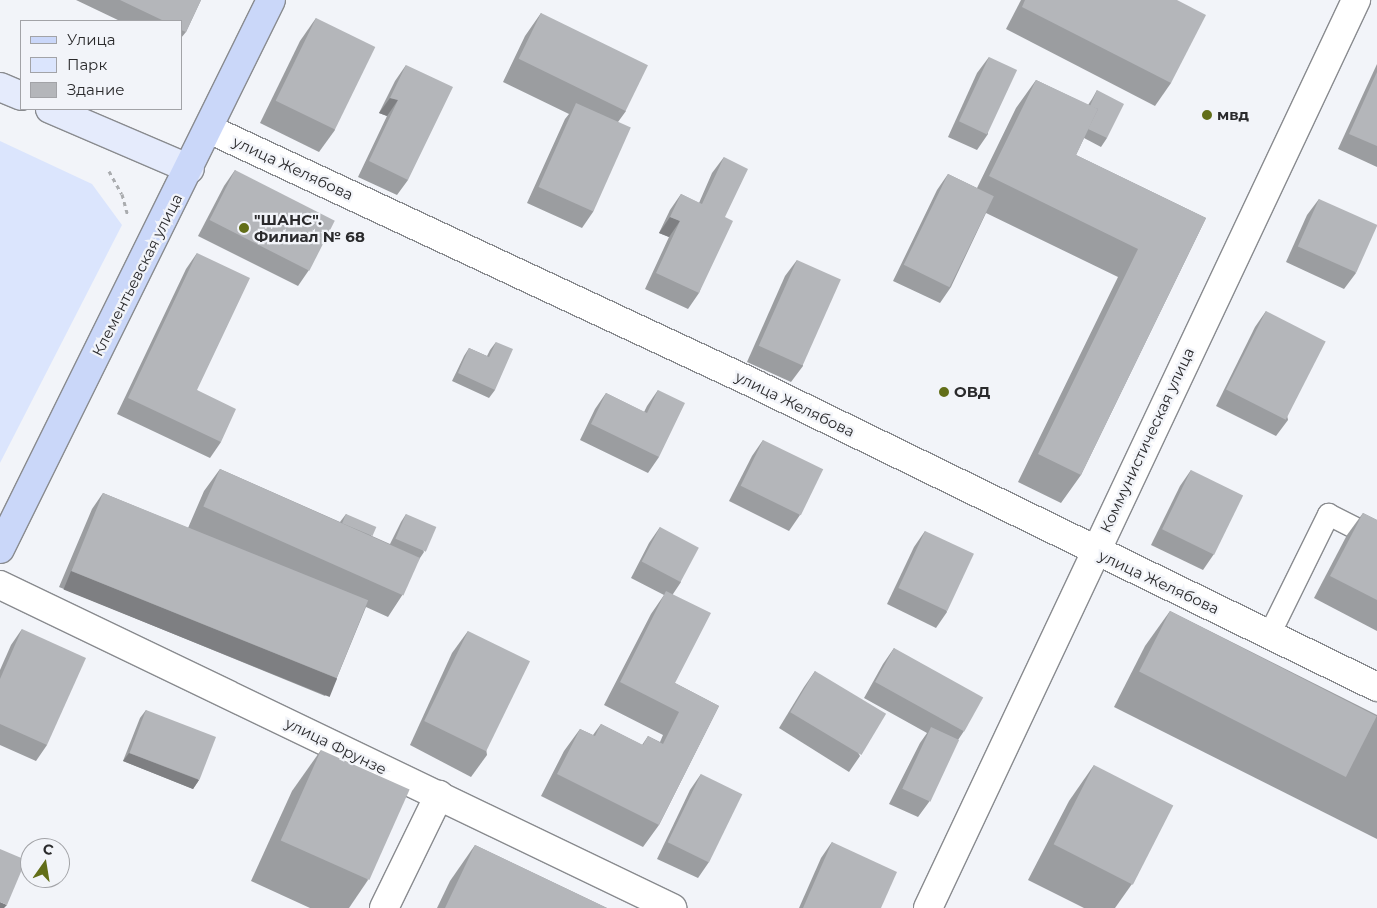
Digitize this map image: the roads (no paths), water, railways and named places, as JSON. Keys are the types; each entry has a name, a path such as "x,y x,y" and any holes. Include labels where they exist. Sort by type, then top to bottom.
{"main road":[{"name":"Клементьевская улица","path":"0,549 190,169 271,0"},
{"path":"0,87 20,96"},
{"path":"52,110 190,169"}],"street":[{"name":"Коммунистическая улица","path":"928,908 1094,551 1356,0"},
{"name":"улица Желябова","path":"209,129 755,384 1094,551 1377,687"},
{"name":"улица Фрунзе","path":"0,584 672,908"},
{"path":"384,908 439,795"}],"lane":[{"path":"1269,634 1328,514 1377,539"}],"place":[{"name":"мвд","path":"1207,115"},
{"name":"\"ШАНС\". Филиал № 68","path":"244,228"},
{"name":"ОВД","path":"944,392"}]}
